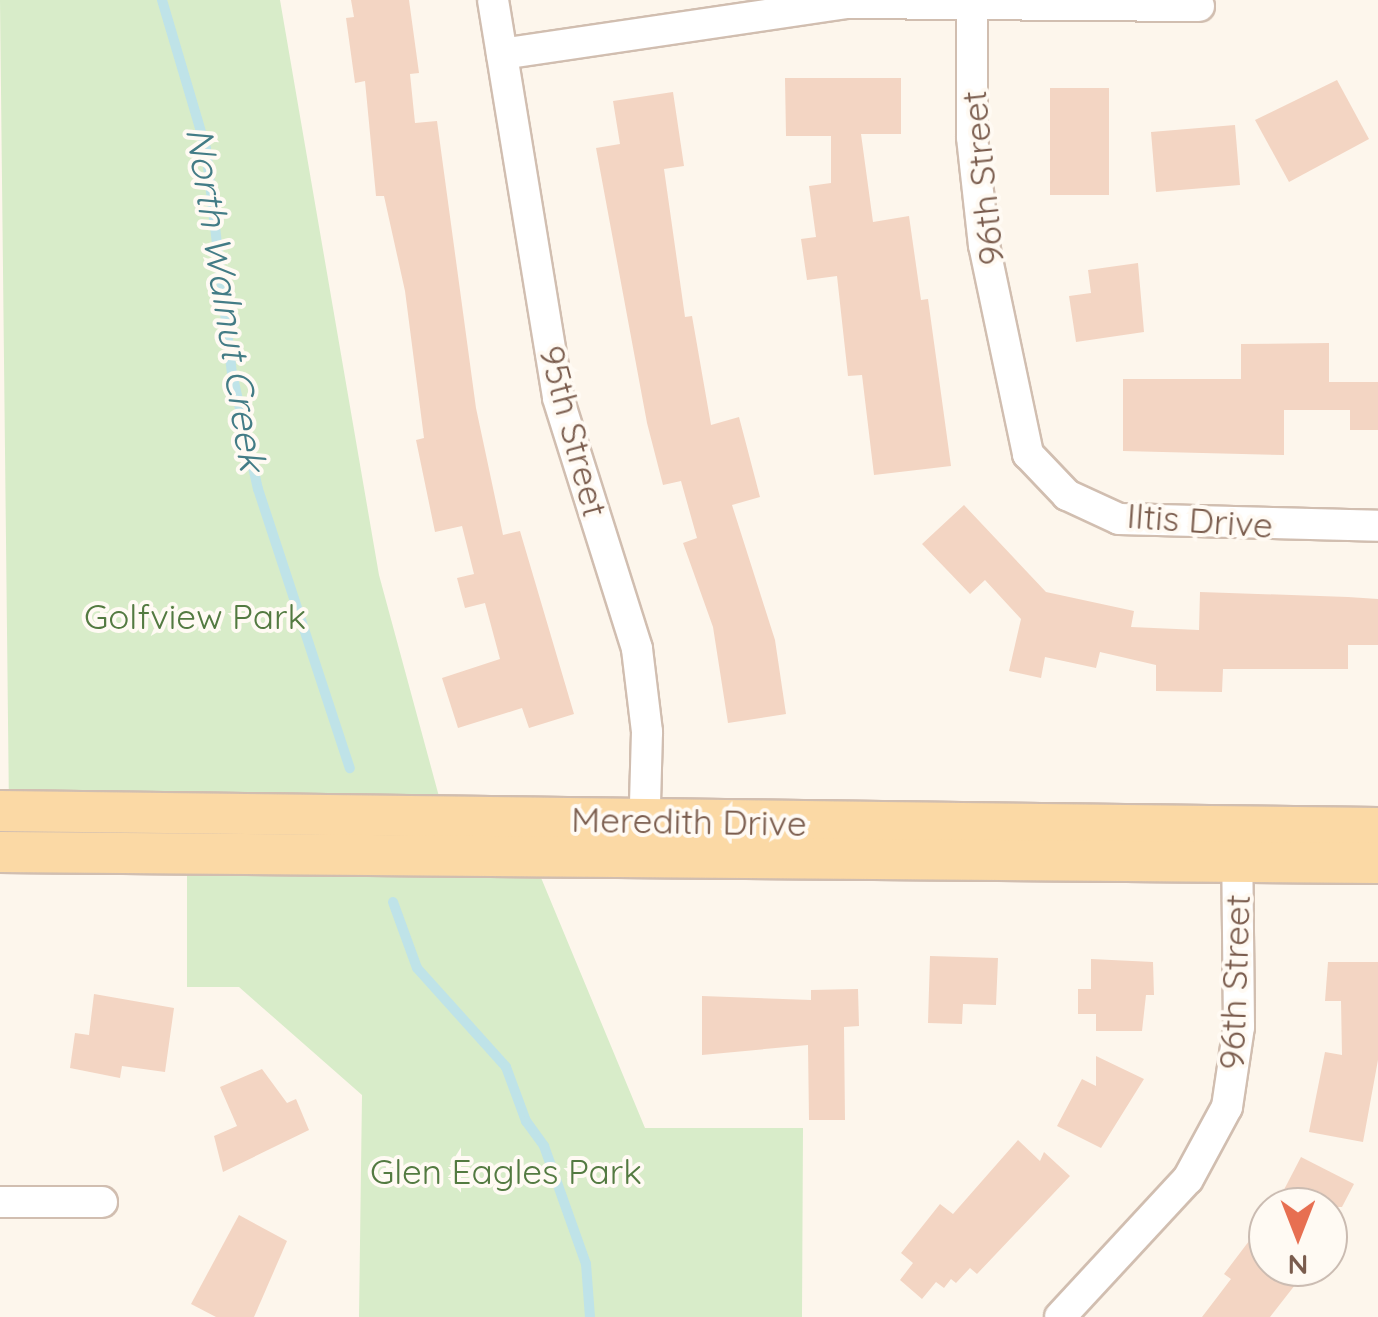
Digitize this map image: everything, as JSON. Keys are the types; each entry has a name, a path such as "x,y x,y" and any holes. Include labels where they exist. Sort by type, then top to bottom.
{"main road":[{"name":"Meredith Drive","path":"0,811 644,841"},
{"name":"Meredith Drive","path":"0,852 644,841 1237,844 1378,828"},
{"name":"Meredith Drive","path":"1237,844 1378,863"}],"street":[{"name":"95th Street","path":"494,0 558,398 636,649 647,732 644,841"},
{"path":"502,54 756,12 849,3 1199,6"},
{"name":"96th Street","path":"972,3 972,138 984,246 1008,352"},
{"name":"Iltis Drive","path":"1008,352 1028,454 1067,495 1120,518 1378,526"},
{"name":"96th Street","path":"1060,1317 1188,1179 1226,1107 1239,1027 1237,844"},
{"path":"0,1202 102,1202"}],"green space":[{"name":"Golfview Park","path":"0,0 280,0 379,575 444,815 9,811"},
{"name":"Glen Eagles Park","path":"187,855 532,856 645,1128 803,1128 802,1317 359,1317 362,1095 239,987 187,987"}],"building":[{"path":"351,0 409,0 419,73 410,74 415,123 437,121 476,408 503,535 520,531 574,714 529,728 522,708 458,728 442,678 500,659 485,603 465,608 457,578 474,574 462,526 435,532 416,440 424,438 405,291 384,196 376,196 365,81 355,83 346,18 354,17"},
{"path":"785,78 901,78 901,134 861,134 873,222 909,216 921,300 928,299 951,466 874,475 862,375 848,376 837,276 807,280 801,239 816,237 809,186 831,183 831,136 786,136"},
{"path":"1337,80 1369,139 1289,182 1255,120"},
{"path":"1050,88 1109,88 1109,195 1050,195"},
{"path":"673,92 684,166 664,169 685,317 692,316 711,425 739,417 760,497 732,505 775,640 786,714 728,723 713,627 683,543 697,538 681,481 663,485 647,423 596,148 620,144 613,101"},
{"path":"1235,125 1240,185 1156,192 1151,132"},
{"path":"1138,263 1144,332 1076,342 1069,296 1091,293 1088,270"},
{"path":"1329,343 1329,382 1378,382 1378,430 1350,430 1350,410 1284,410 1284,455 1123,451 1123,379 1241,379 1241,344"},
{"path":"964,505 1046,592 1134,611 1131,627 1199,630 1200,592 1378,599 1378,645 1348,645 1348,669 1223,669 1222,692 1156,691 1156,665 1100,652 1096,668 1045,657 1041,678 1009,671 1021,619 985,580 970,594 922,544"},
{"path":"930,956 998,958 996,1005 963,1004 962,1024 928,1023"},
{"path":"1091,959 1153,962 1154,995 1146,995 1142,1031 1096,1031 1096,1014 1078,1014 1078,989 1091,989"},
{"path":"1328,962 1378,962 1378,1060 1363,1142 1309,1132 1325,1052 1342,1055 1341,1001 1325,1001"},
{"path":"858,989 859,1026 844,1027 845,1120 809,1120 808,1045 702,1055 702,996 811,1000 811,990"},
{"path":"94,994 174,1008 165,1072 122,1066 120,1078 70,1068 75,1033 89,1035"},
{"path":"1096,1056 1144,1079 1101,1148 1057,1126 1082,1079 1096,1086"},
{"path":"262,1069 287,1103 296,1099 309,1130 223,1172 214,1136 237,1126 220,1087"},
{"path":"1018,1140 1040,1161 1044,1152 1070,1176 977,1274 970,1268 956,1283 951,1279 944,1288 936,1282 922,1299 900,1280 913,1263 901,1253 940,1204 953,1214"},
{"path":"1301,1157 1354,1184 1348,1196 1348,1187 1285,1187"},
{"path":"239,1215 287,1241 254,1317 216,1317 191,1304"},
{"path":"1248,1242 1248,1287 1293,1287 1270,1317 1202,1317 1231,1279 1224,1274"}],"waterway":[{"name":"North Walnut Creek","path":"162,0 206,149 232,373 258,489 350,768"},
{"name":"North Walnut Creek","path":"393,902 417,968 506,1067 526,1121 544,1146 586,1264 590,1317"}]}
